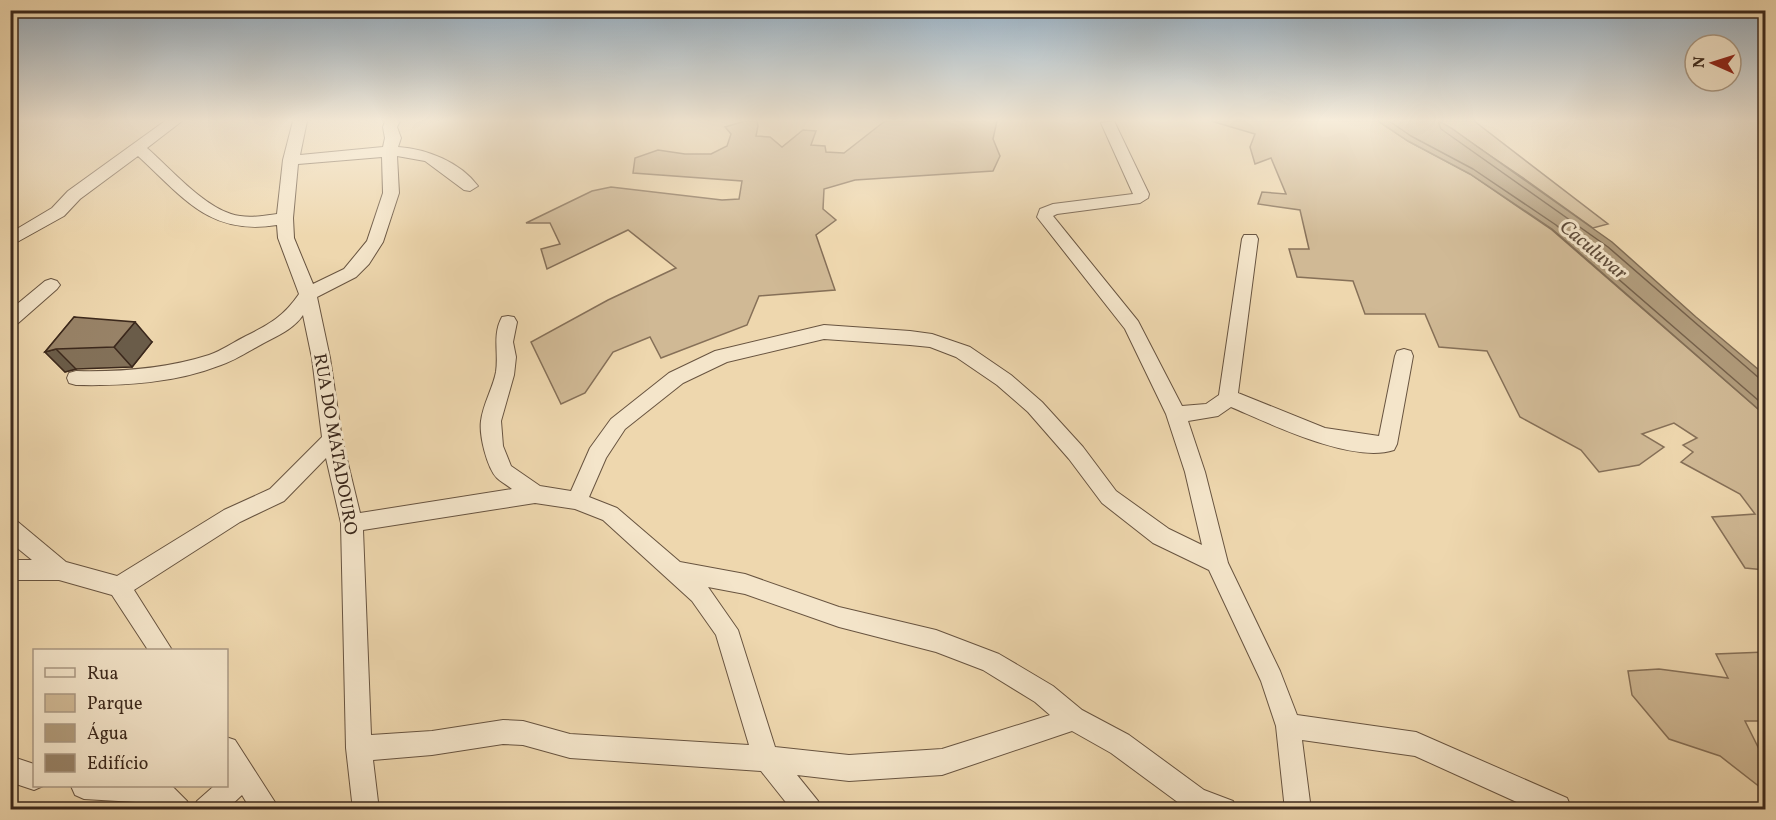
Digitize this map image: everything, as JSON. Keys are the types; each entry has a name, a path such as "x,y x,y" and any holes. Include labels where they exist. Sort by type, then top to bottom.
{"street":[{"path":"10,241 58,212 75,195 125,159"},
{"path":"151,159 210,210 223,218 252,223 285,218"},
{"path":"291,160 300,159"},
{"path":"76,378 122,379 165,373 216,360 293,316 308,294 350,273 363,260 375,242 391,193 389,159"},
{"path":"431,159 470,186"},
{"path":"1125,159 1142,194 1140,198 1053,209 1046,213 1045,217 1132,326 1176,414 1195,472 1217,563 1272,679 1288,726 1298,810"},
{"name":"RUA DO MATADOURO","path":"291,160 285,218 286,238 308,294 321,358 332,439 352,523 359,748 366,810"},
{"path":"1176,414 1211,413 1221,407 1228,396 1250,239"},
{"path":"10,320 51,285"},
{"path":"508,322 504,342 507,357 505,375 491,421 493,446 503,471 535,494"},
{"path":"577,501 597,454 618,424 676,378 722,356 824,332 910,338 932,341 963,352 1004,380 1035,407 1076,453 1109,496 1161,536 1217,563"},
{"path":"1228,396 1310,432 1361,445 1387,444 1404,356"},
{"path":"118,587 232,516 277,495 332,439"},
{"path":"352,523 535,494 577,501 610,514 700,594 726,630 751,716 767,759 809,810"},
{"path":"10,528 58,570"},
{"path":"10,570 58,570 118,587 160,649"},
{"path":"674,571 745,584 839,617 936,641 991,662 1044,694 1073,719 1120,744 1196,800 1224,810"},
{"path":"359,748 432,742 503,732 523,733 570,746 767,759 849,768 942,762 1073,719"},
{"path":"1288,726 1416,744 1564,809"},
{"path":"228,752 267,810"},
{"path":"10,769 33,777"},
{"path":"206,810 244,775"},
{"path":"99,787 159,791 178,810"}],"green space":[{"path":"635,159 998,159 993,171 855,180 824,189 823,209 836,220 816,235 835,290 759,296 747,325 661,358 650,337 613,352 585,393 561,404 531,342 608,300 676,268 628,230 547,269 541,249 560,244 550,223 526,223 592,191 611,187 722,200 739,199 742,181 633,173"},
{"path":"1254,159 1268,159 1255,164"},
{"path":"1272,159 1442,159 1470,174 1552,230 1765,415 1765,570 1745,568 1712,517 1755,514 1740,494 1681,462 1693,452 1683,445 1697,438 1674,423 1642,434 1664,447 1639,465 1599,472 1581,450 1520,417 1487,351 1439,347 1425,314 1365,314 1353,281 1297,277 1289,249 1309,249 1300,210 1258,204 1262,192 1286,194"},
{"path":"1496,159 1524,159 1608,224 1593,228"},
{"path":"1765,652 1765,721 1745,721 1765,761 1765,791 1720,756 1669,739 1632,695 1628,671 1659,669 1728,678 1716,654"}],"water":[{"name":"Caculuvar","path":"1442,159 1495,159 1612,242 1765,375 1765,415 1552,229 1470,174"}],"building":[{"path":"74,317 135,322 114,347 56,349 45,352"}]}
